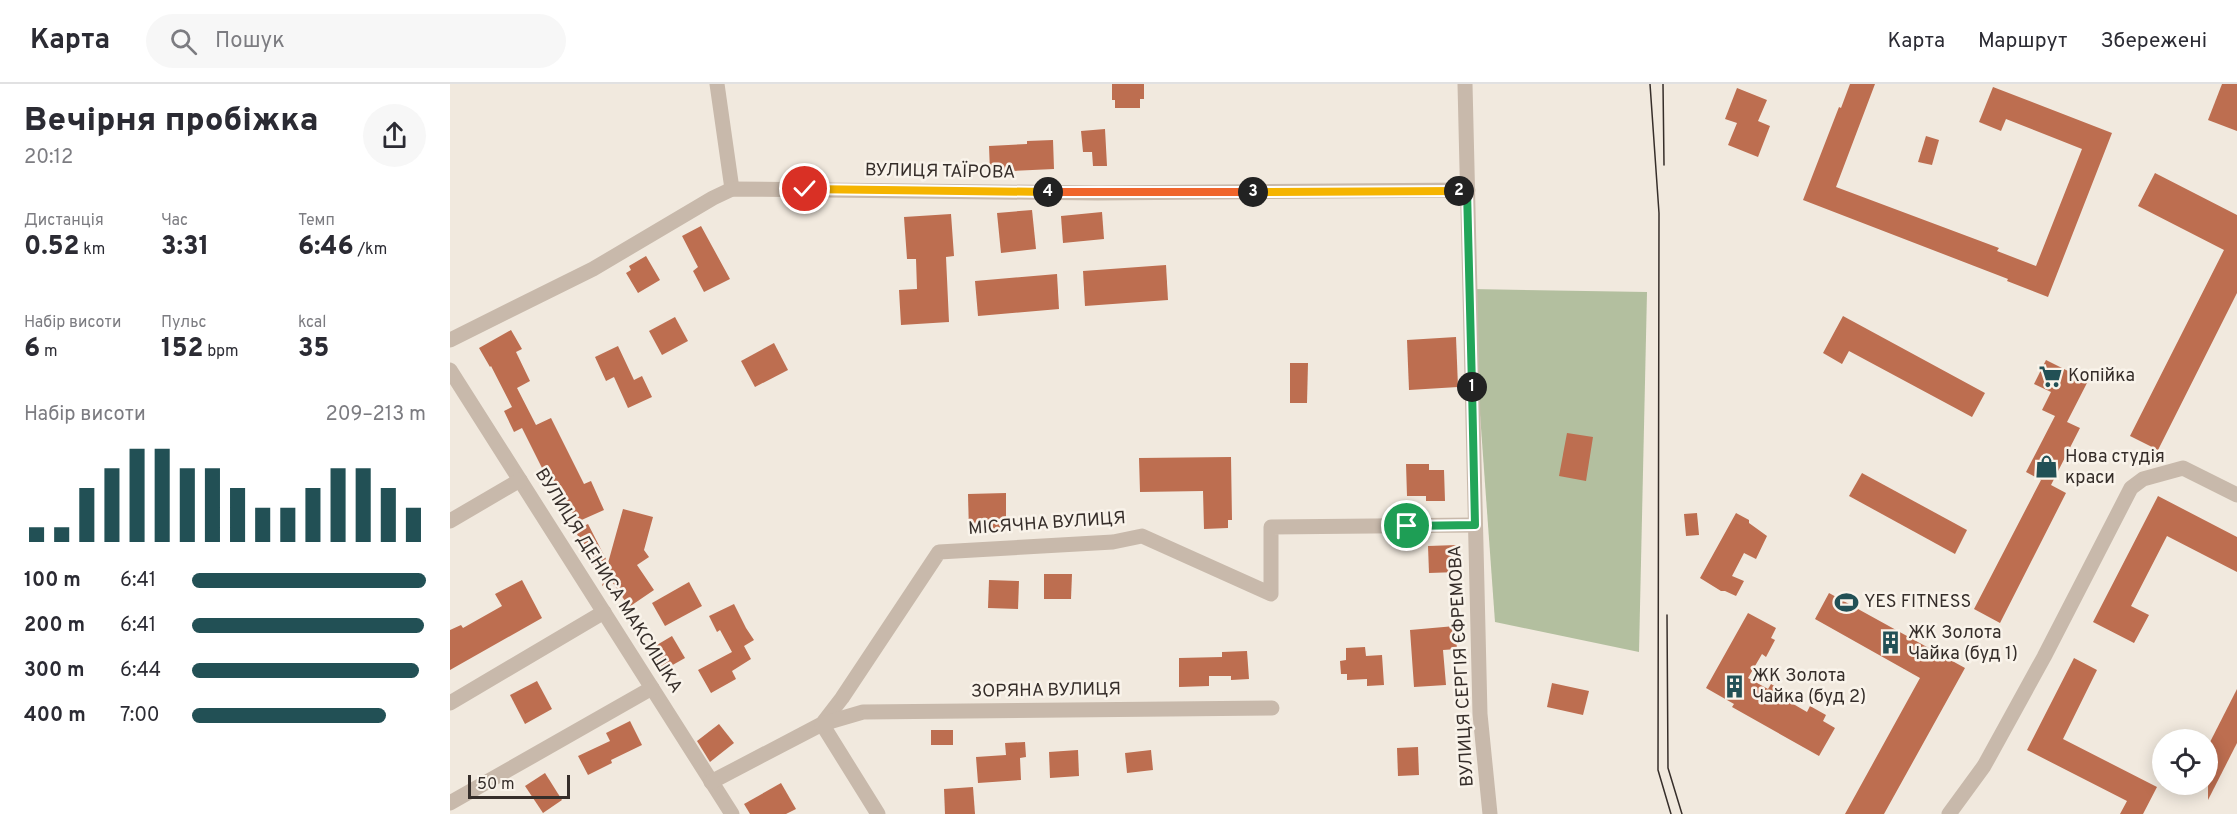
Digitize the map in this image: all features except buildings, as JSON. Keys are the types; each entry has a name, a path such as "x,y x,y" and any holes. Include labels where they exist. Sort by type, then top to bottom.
{"street":[{"path":"717,84 732,189"},
{"name":"ВУЛИЦЯ СЕРГІЯ ЄФРЕМОВА","path":"1465,84 1481,724 1490,814"},
{"name":"ВУЛИЦЯ ТАЇРОВА","path":"450,340 593,269 732,189 1098,193 1467,190"},
{"name":"ВУЛИЦЯ ДЕНИСА МАКСИШКА","path":"450,370 732,814"},
{"path":"1949,814 1984,766 2044,657 2131,488 2143,479 2183,468 2237,495"},
{"path":"450,521 520,480"},
{"name":"МІСЯЧНА ВУЛИЦЯ","path":"822,724 842,698 939,552 1113,542 1142,536 1271,594 1271,527 1475,525"},
{"path":"450,703 604,612"},
{"path":"450,803 652,688"},
{"name":"ЗОРЯНА ВУЛИЦЯ","path":"822,724 863,712 1272,708"},
{"path":"711,782 822,724 878,814"}],"green space":[{"path":"1471,289 1647,292 1639,652 1495,622"}],"tram line":[{"path":"1650,84 1659,213 1658,770 1671,814"},
{"path":"1663,84 1664,165"},
{"path":"1667,615 1668,768 1682,814"}],"place":[{"name":"Копійка","path":"2050,376"},
{"name":"Нова студія краси","path":"2047,467"},
{"name":"YES FITNESS","path":"1846,602"},
{"name":"ЖК Золота Чайка (буд 1)","path":"1890,643"},
{"name":"ЖК Золота Чайка (буд 2)","path":"1734,686"}],"route":[{"path":"805,189 1098,193 1467,190 1475,525 1407,526"}]}
